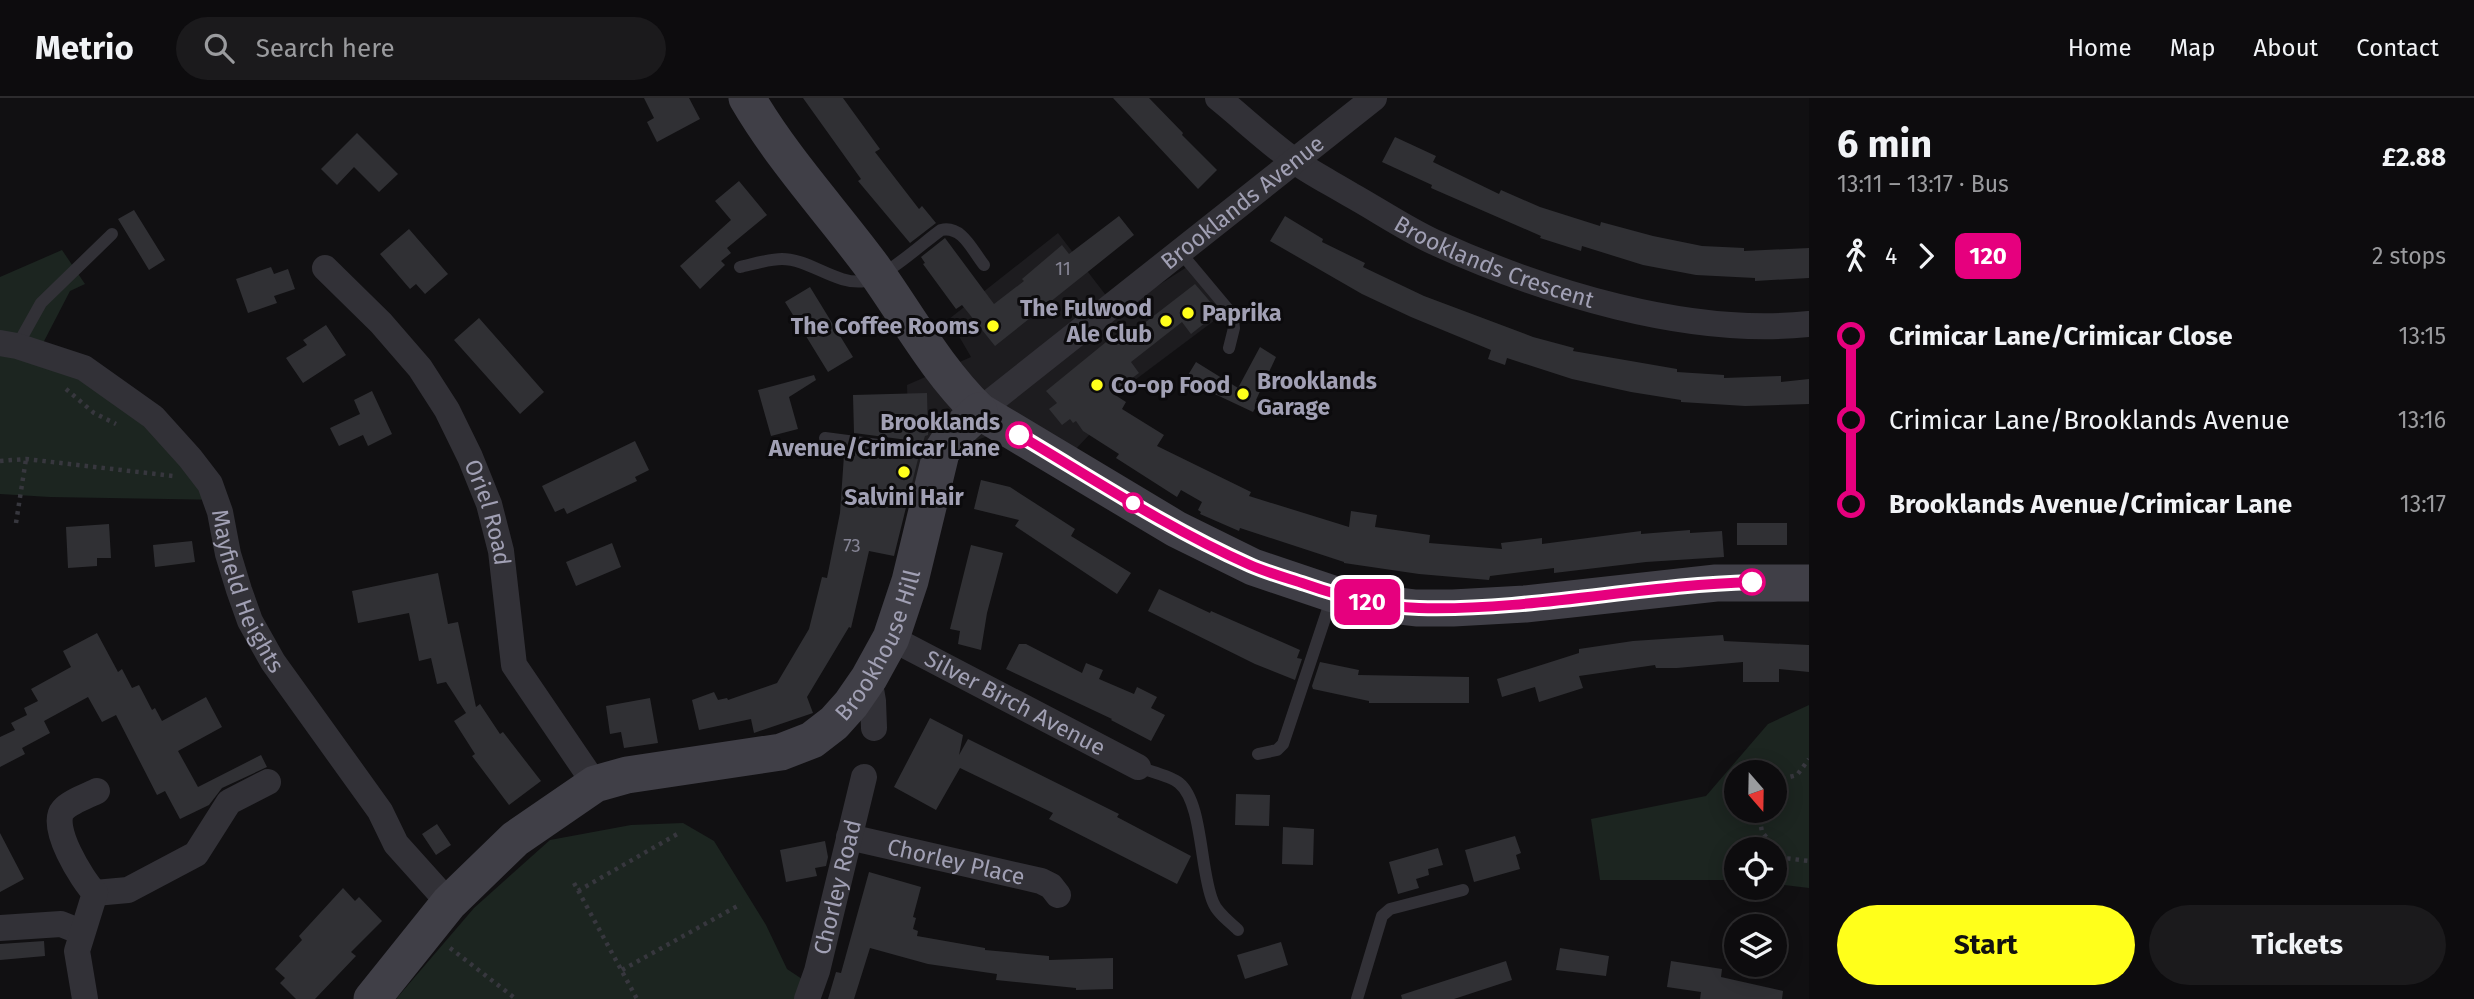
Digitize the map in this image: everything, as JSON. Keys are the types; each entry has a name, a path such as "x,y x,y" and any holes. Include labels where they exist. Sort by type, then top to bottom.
{"street":[{"path":"747,98 778,145 879,276 937,364 957,390 979,411 1176,529 1253,567 1333,594 1416,608 1525,604 1716,583 1809,583"},
{"name":"Brooklands Crescent","path":"1218,98 1295,162 1433,241 1506,271 1574,295 1642,313 1709,323 1790,326 1809,324"},
{"name":"Brooklands Avenue","path":"979,411 1374,98"},
{"name":"Oriel Road","path":"325,268 381,323 420,368 447,410 470,457 492,516 501,551 514,665 595,784"},
{"name":"Mayfield Heights","path":"8,345 84,368 153,417 210,484 220,512 228,554 250,621 273,662 380,811 438,916"},
{"name":"Brookhouse Hill","path":"372,999 438,916 515,839 595,784 627,775 781,752 812,740 834,723 869,678 891,638 911,581 941,453 952,436 979,411"},
{"name":"Silver Birch Avenue","path":"891,638 1138,767"},
{"path":"869,678 874,728"},
{"name":"Chorley Road","path":"807,999 817,971 864,777"},
{"path":"95,893 128,890 196,854 229,802 268,782"},
{"path":"95,893 86,884 60,831 58,818 64,808 97,791"},
{"name":"Chorley Place","path":"849,837 1041,881 1051,886 1058,895"},
{"path":"85,999 77,951 95,893"},
{"path":"0,928 61,924 81,932"}],"lane":[{"path":"740,267 783,259 864,282 879,276 941,230 951,227 958,230 984,265"},
{"path":"8,345 41,303 111,234"},
{"path":"1180,252 1232,314 1234,328 1229,348"},
{"path":"825,438 941,453"},
{"path":"1258,754 1277,750 1283,744 1333,594"},
{"path":"1138,767 1179,782 1186,793 1197,819 1206,886 1214,906 1238,930"},
{"path":"1357,999 1382,916 1390,909 1463,890"}],"path":[{"path":"63,387 94,413 121,426"},
{"path":"0,461 26,458 182,478 174,471"},
{"path":"16,523 26,458"},
{"path":"1787,778 1797,775 1809,759"},
{"path":"1760,823 1762,832 1784,858 1809,861"},
{"path":"578,891 679,833"},
{"path":"574,883 636,999"},
{"path":"622,970 741,904"},
{"path":"438,916 516,999"}],"shaded area":[{"path":"1058,233 1118,311 1187,267 1227,311 1115,395 1090,434 1056,470 991,435 960,446 942,496 883,488 890,442 906,443 907,385 971,357 949,319"},
{"path":"62,250 85,284 70,291 41,347 86,360 226,500 0,494 0,277"},
{"path":"1809,705 1809,888 1787,885 1787,837 1724,837 1724,880 1600,880 1591,819 1706,796 1724,775 1724,823 1787,823 1787,760 1737,760 1768,724"},
{"path":"683,823 714,841 766,925 787,969 802,979 794,999 396,999 474,908 550,840 631,825"}],"building":[{"path":"644,98 689,98 700,119 657,142 647,122 654,118"},
{"path":"803,98 843,98 880,149 875,152 919,209 922,206 936,223 910,243 858,181 861,179"},
{"path":"1113,98 1149,98 1217,170 1198,189"},
{"path":"357,133 398,174 379,192 354,167 337,185 321,169"},
{"path":"1395,137 1436,156 1433,162 1499,194 1501,190 1540,207 1600,226 1601,222 1702,246 1744,248 1744,251 1809,248 1809,278 1755,281 1755,278 1696,275 1643,265 1582,246 1581,251 1540,238 1541,236 1431,188 1432,185 1382,162"},
{"path":"739,181 767,215 727,248 731,253 721,261 725,265 700,289 680,266 731,220 715,201"},
{"path":"134,210 165,260 149,270 118,219"},
{"path":"1119,216 1134,235 995,346 962,305 956,309 923,264 925,263 921,257 945,238 994,304 1024,281 1022,279 1062,245 1069,254"},
{"path":"1285,216 1323,239 1322,242 1365,263 1363,267 1424,296 1533,337 1574,348 1573,351 1677,369 1677,372 1724,375 1724,378 1781,376 1781,382 1809,379 1809,404 1745,406 1681,402 1572,379 1507,358 1505,365 1488,359 1491,350 1362,294 1270,241"},
{"path":"409,229 448,274 425,294 416,284 410,289 380,254"},
{"path":"271,267 274,274 288,269 295,289 274,296 277,303 248,313 236,279"},
{"path":"1195,284 1219,312 1191,334 1182,322 1131,362 1139,373 1112,393 1126,402 1122,409 1164,435 1157,446 1251,492 1249,496 1349,527 1351,511 1377,515 1375,527 1430,535 1429,543 1502,549 1501,543 1542,538 1542,544 1641,531 1641,534 1690,530 1690,533 1722,531 1724,557 1646,562 1554,573 1554,568 1490,576 1489,580 1419,574 1344,563 1240,528 1239,531 1200,514 1198,510 1202,502 1181,490 1177,497 1116,458 1119,454 1083,431 1076,421 1073,423 1070,419 1062,425 1049,409 1057,403 1046,391 1111,338 1116,345"},
{"path":"810,287 853,357 828,372 785,302"},
{"path":"479,318 544,392 520,414 454,340"},
{"path":"326,325 346,355 303,383 286,358 307,345 303,340"},
{"path":"1260,347 1276,357 1253,412 1185,380 1196,362 1238,388"},
{"path":"814,375 816,380 789,397 798,429 771,436 758,390"},
{"path":"372,391 392,434 368,446 363,435 339,446 330,428 360,414 354,400"},
{"path":"927,393 928,435 923,442 854,433 853,395"},
{"path":"635,441 649,470 635,477 637,481 567,514 564,508 555,512 542,486"},
{"path":"855,451 918,459 894,556 869,551 851,628 849,627 807,697 813,713 754,733 751,719 699,730 692,700 714,692 718,700 728,700 777,683 809,629 822,577 827,578 840,513 844,455 855,456"},
{"path":"981,480 1010,487 1075,529 1071,536 1131,573 1117,594 1015,526 1019,520 974,509"},
{"path":"1737,523 1787,523 1787,545 1737,545"},
{"path":"109,524 111,558 97,558 97,566 68,568 66,527"},
{"path":"192,541 195,562 155,567 153,545"},
{"path":"612,543 621,567 576,586 566,562"},
{"path":"971,545 1003,553 987,613 981,650 958,644 960,631 950,629"},
{"path":"438,573 448,624 458,622 476,707 480,704 500,734 503,732 541,781 509,805 472,756 475,754 454,721 466,713 446,682 437,684 431,658 419,661 409,613 358,623 352,591"},
{"path":"1159,589 1300,650 1297,658 1302,659 1295,680 1255,664 1148,611"},
{"path":"97,633 118,672 122,669 132,688 139,685 152,710 155,708 162,721 206,697 222,727 178,751 198,787 261,755 267,767 222,788 209,805 180,819 165,791 157,795 116,715 102,722 88,697 44,721 50,733 22,748 25,754 0,767 0,737 15,730 11,723 27,715 24,708 38,701 31,689 71,667 63,651"},
{"path":"1723,635 1724,641 1809,645 1809,672 1779,669 1779,682 1743,682 1743,662 1677,668 1656,668 1655,665 1579,676 1583,688 1539,702 1535,687 1502,697 1497,679 1579,653 1579,649 1633,641"},
{"path":"1019,644 1026,644 1082,673 1086,663 1103,670 1099,679 1134,694 1137,687 1157,697 1151,708 1165,715 1151,741 1112,719 1006,669"},
{"path":"1320,662 1359,670 1358,675 1469,677 1469,703 1369,703 1313,689"},
{"path":"650,698 658,743 624,748 621,732 610,734 606,706"},
{"path":"930,718 963,735 959,755 968,739 1119,814 1117,817 1191,856 1177,884 1049,819 1053,813 960,768 936,810 894,787"},
{"path":"1236,794 1270,795 1269,826 1235,825"},
{"path":"437,824 451,845 436,855 422,834"},
{"path":"1283,827 1314,829 1313,865 1282,864"},
{"path":"0,833 24,879 0,892"},
{"path":"1515,836 1521,853 1516,855 1520,869 1474,882 1465,850"},
{"path":"825,841 828,857 826,866 815,868 817,876 786,882 780,850"},
{"path":"1438,848 1443,865 1428,869 1429,875 1416,879 1419,888 1398,894 1389,862"},
{"path":"869,872 921,887 913,917 916,918 913,929 918,931 917,936 985,950 1049,956 1049,960 1113,958 1113,989 1076,990 996,980 997,974 928,964 870,948 854,999 828,999 836,972 841,973"},
{"path":"343,888 355,901 359,897 382,921 351,952 356,956 315,999 296,999 280,983 285,978 275,969 302,940 299,936"},
{"path":"44,941 45,956 0,960 0,944"},
{"path":"1281,942 1288,965 1245,979 1237,955"},
{"path":"1560,948 1609,956 1606,976 1556,970"},
{"path":"1506,961 1512,980 1454,999 1402,999 1401,995"},
{"path":"1671,961 1722,969 1721,977 1783,991 1782,999 1700,999 1701,992 1667,987"}],"bus line":[{"name":"120","path":"1019,435 1176,529 1253,567 1333,594 1374,603 1416,608 1525,604 1716,583 1752,582"}],"place":[{"name":"Paprika","path":"1188,313"},
{"name":"The Fulwood Ale Club","path":"1166,321"},
{"name":"The Coffee Rooms","path":"993,326"},
{"name":"Co-op Food","path":"1097,385"},
{"name":"Brooklands Garage","path":"1243,394"},
{"name":"Brooklands Avenue/Crimicar Lane","path":"1019,435"},
{"name":"Salvini Hair","path":"904,472"}]}
